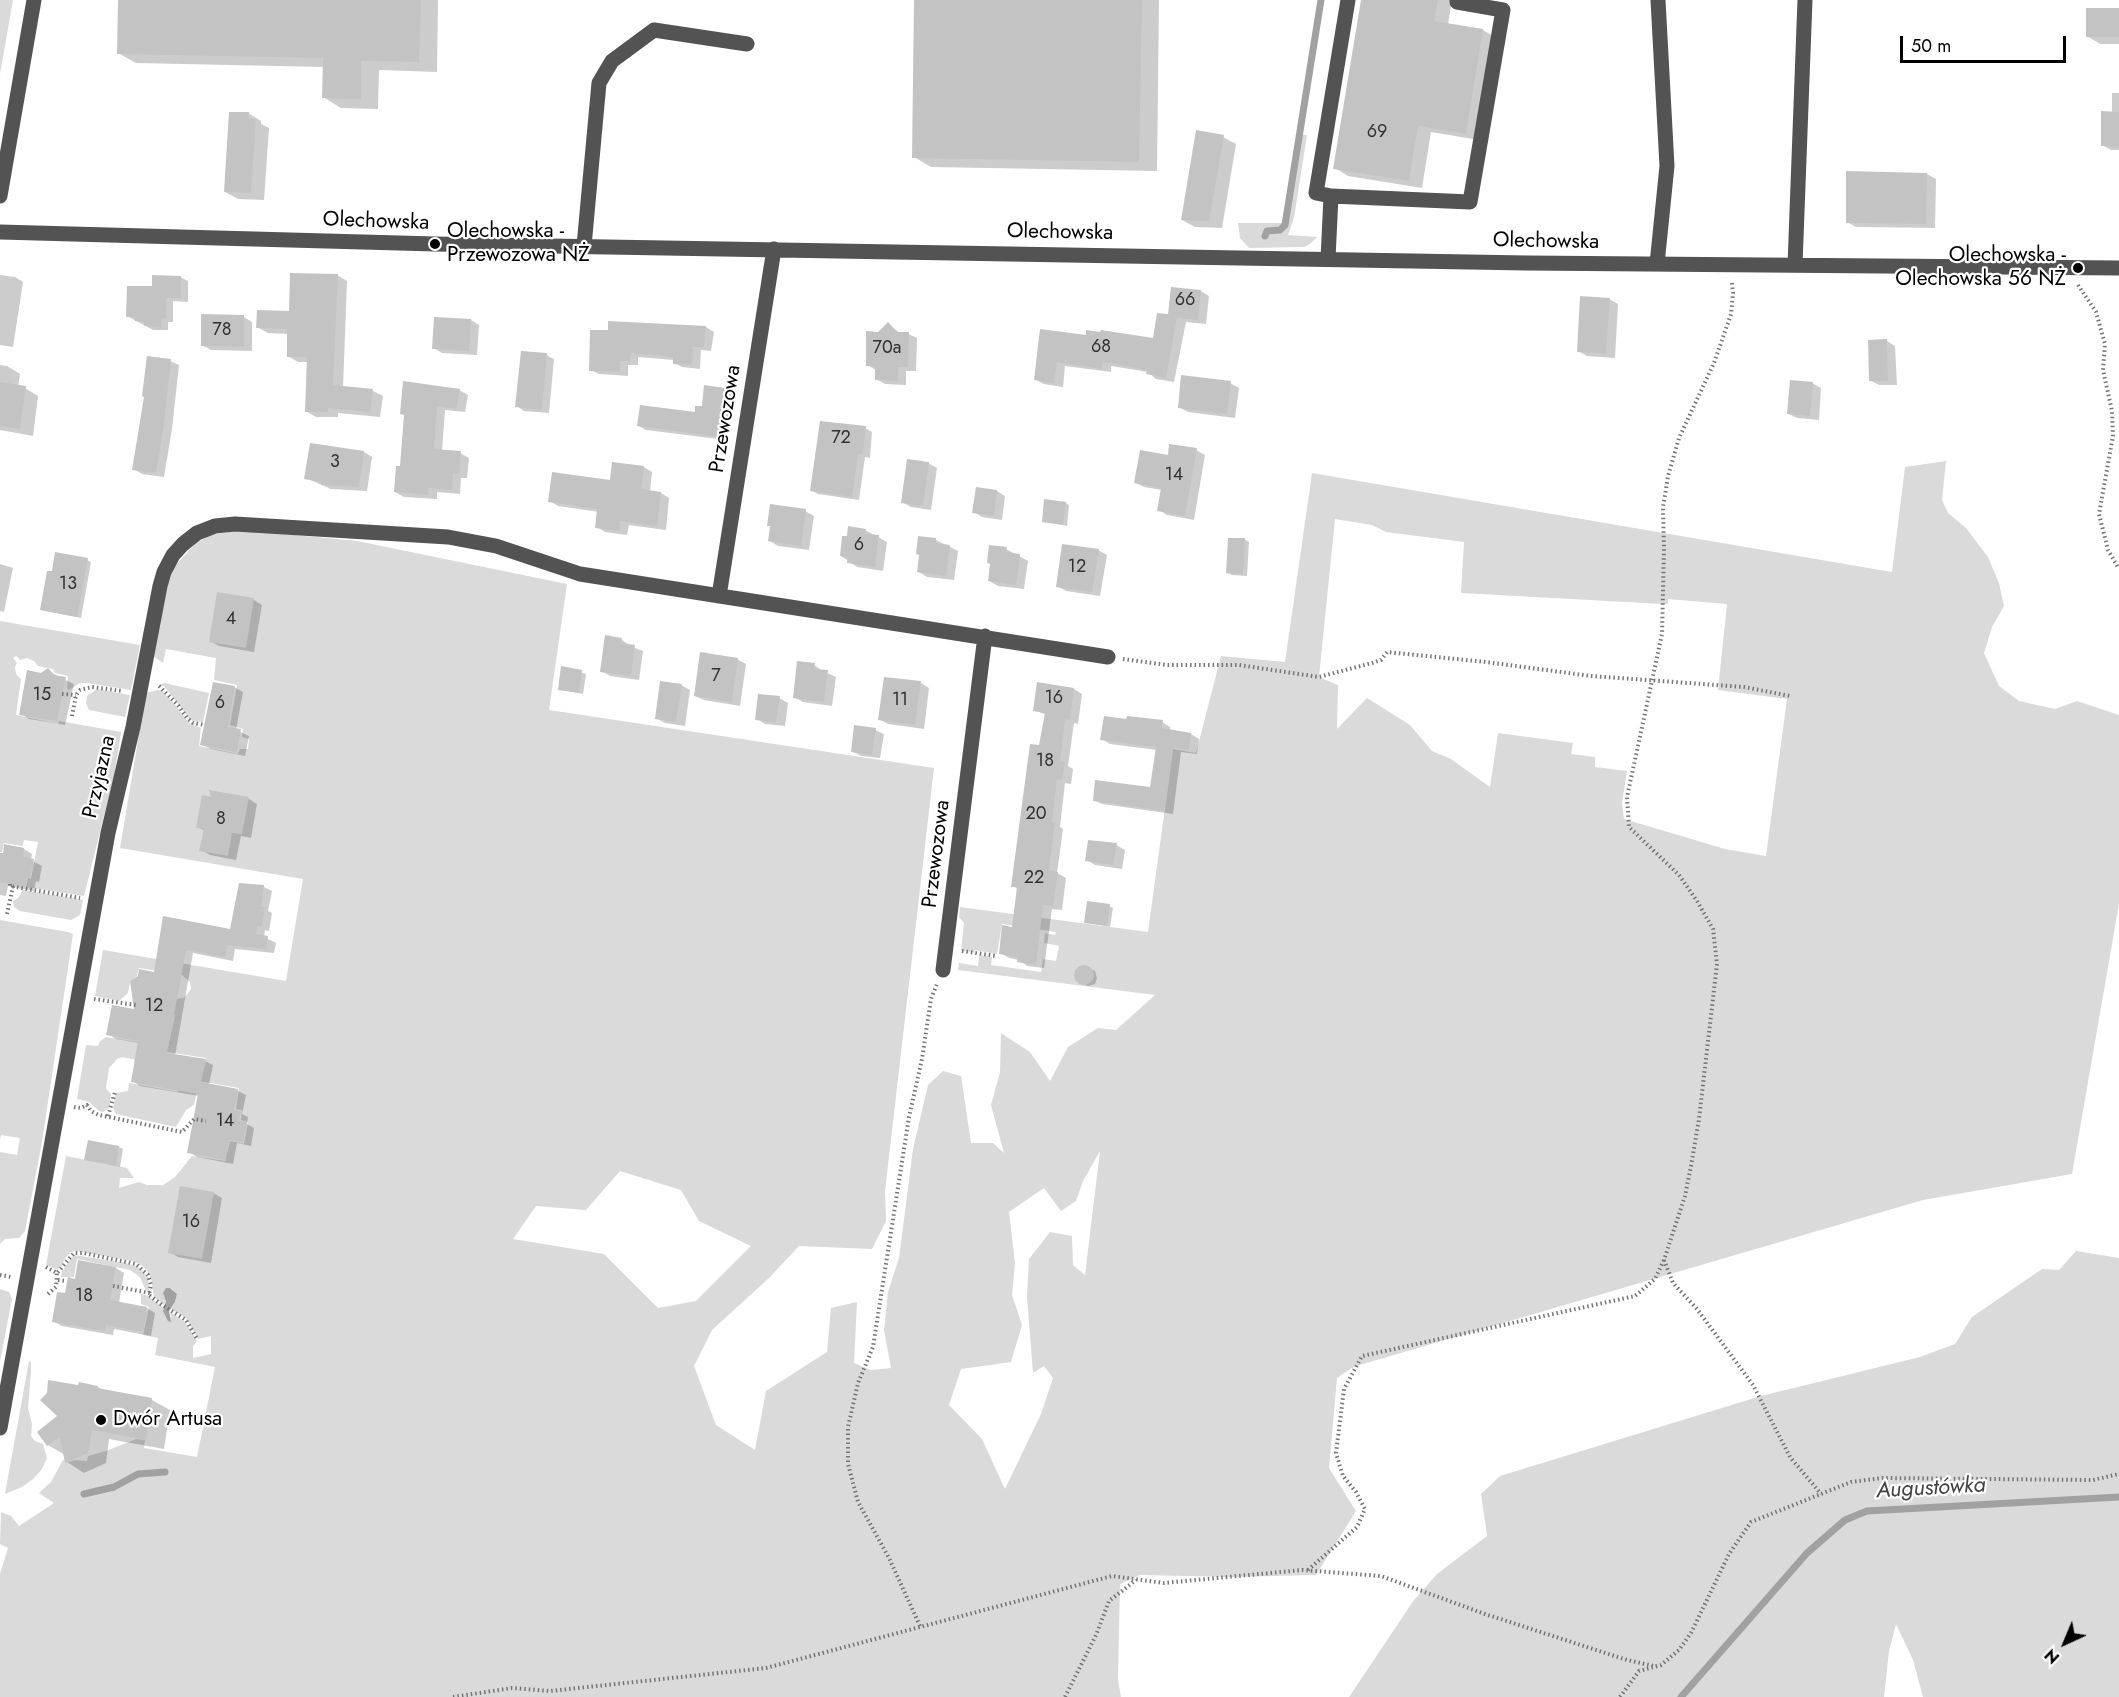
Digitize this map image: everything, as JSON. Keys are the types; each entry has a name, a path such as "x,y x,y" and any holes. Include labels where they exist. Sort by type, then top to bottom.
{"street":[{"path":"0,196 34,0"},
{"path":"1348,0 1316,193 1331,196 1470,202 1503,10 1457,2 1457,0"},
{"path":"1657,264 1667,166 1658,0"},
{"path":"1795,265 1805,0"},
{"path":"584,246 600,83 612,61 654,30 747,44"},
{"path":"1328,259 1331,196"},
{"name":"Olechowska","path":"0,232 435,244 1657,264 2119,268"},
{"name":"Przewozowa","path":"720,596 774,249"},
{"name":"Przyjazna","path":"0,1428 108,833 133,727 164,572 173,555 197,533 215,526 235,524 448,537 496,546 580,574 720,596"},
{"path":"720,596 1108,657"},
{"name":"Przewozowa","path":"943,970 985,636"}],"path":[{"path":"1305,1571 1357,1527 1365,1509 1356,1492 1343,1476 1336,1453 1344,1389 1362,1356 1635,1296 1655,1279 1664,1260 1685,1196 1699,1119 1717,964 1713,929 1679,875 1629,826 1627,797 1662,634 1663,508 1668,476 1679,438 1714,363 1731,314 1733,293 1729,264"},
{"path":"2065,267 2096,312 2105,344 2103,370 2112,411 2113,436 2099,514 2108,550 2119,569"},
{"path":"1108,657 1167,665 1239,665 1319,677 1381,660 1387,652 1652,681 1743,687 1790,696"},
{"path":"72,716 76,695 80,690 92,687 140,689 159,686 187,718 193,723 205,725"},
{"path":"62,694 76,695"},
{"path":"7,914 12,885 96,900"},
{"path":"946,949 997,956"},
{"path":"920,1626 890,1558 858,1502 848,1464 848,1427 858,1383 873,1347 909,1117 922,1059 931,999 943,970"},
{"path":"79,996 136,1005"},
{"path":"108,1116 115,1092"},
{"path":"59,1104 81,1108 87,1106 91,1111 108,1116 182,1132 194,1119 206,1121"},
{"path":"48,1294 54,1289 58,1280 57,1273 74,1253 136,1264 146,1271 151,1285 149,1295 186,1320 197,1339"},
{"path":"1664,1260 1673,1283 1697,1309 1753,1385 1790,1457 1821,1494"},
{"path":"30,1264 45,1267 57,1273"},
{"path":"58,1280 67,1281"},
{"path":"113,1286 150,1293"},
{"path":"1620,1697 1639,1671 1661,1665 1679,1650 1691,1633 1729,1554 1751,1522 1851,1482 1882,1478 2093,1480 2119,1474"},
{"path":"453,1697 512,1688 550,1691 766,1668 1112,1576 1164,1583 1305,1571 1381,1576 1485,1614 1627,1660 1654,1666"},
{"path":"1065,1697 1096,1635 1109,1601 1137,1579"}],"shaded area":[{"path":"0,0 13,0 0,74"},
{"path":"1297,134 1307,135 1294,218 1288,235 1317,237 1304,247 1249,248 1240,238 1238,223 1282,223"},
{"path":"1946,461 1942,500 1948,513 1966,528 1988,557 1999,583 2004,606 1992,627 1984,653 1999,686 2019,701 2055,709 2077,701 2119,715 2119,904 2072,1174 1923,1200 1353,1367 1337,1378 1329,1468 1356,1511 1316,1575 1230,1577 1140,1575 1120,1584 1118,1679 1121,1697 0,1697 0,1574 8,1548 0,1544 1,1512 11,1516 19,1526 54,1503 39,1493 51,1482 63,1460 87,1461 88,1456 136,1439 145,1440 144,1448 197,1457 215,1367 155,1355 158,1338 143,1335 149,1307 141,1304 141,1294 163,1307 163,1311 172,1318 169,1311 185,1322 197,1341 193,1346 193,1358 211,1354 211,1336 198,1339 186,1318 171,1309 177,1294 171,1288 164,1305 154,1297 151,1278 140,1264 76,1251 70,1252 58,1270 46,1265 66,1156 127,1168 134,1178 120,1178 119,1188 139,1182 147,1185 163,1185 175,1177 192,1156 225,1161 230,1141 244,1144 248,1122 241,1120 242,1110 236,1109 239,1088 199,1081 194,1105 186,1110 176,1127 116,1114 113,1108 116,1093 128,1091 129,1083 178,1092 183,1069 122,1057 109,1068 106,1089 111,1094 109,1108 103,1112 99,1111 89,1102 77,1099 86,1045 98,1046 100,1041 106,1037 168,1047 175,1015 171,1014 174,999 184,998 191,989 190,982 182,975 139,968 137,976 130,982 128,993 119,1001 95,996 103,950 286,981 303,879 120,848 146,693 162,691 189,723 201,728 199,746 238,754 240,749 248,749 249,739 242,737 243,729 230,725 237,685 214,680 216,658 166,649 163,663 153,656 169,579 176,565 195,544 210,535 242,530 357,541 567,584 549,710 934,768 885,1191 886,1221 872,1249 799,1246 769,1278 712,1330 694,1366 716,1425 755,1450 766,1391 827,1352 831,1308 857,1302 854,1363 871,1370 891,1368 884,1330 888,1292 899,1258 913,1149 928,1085 943,1071 961,1076 971,1143 993,1143 1004,1153 991,1105 1000,1072 1001,1033 1030,1052 1050,1081 1068,1047 1098,1028 1116,1030 1155,995 958,970 959,963 978,966 979,955 992,957 991,965 1041,972 1043,959 1056,961 1059,946 1044,943 1045,933 1055,935 1056,932 1002,924 997,954 975,950 974,952 961,951 964,923 959,917 960,907 1148,932 1173,749 1196,753 1221,656 1285,662 1312,473 1892,572 1905,467","holes":["1335,519 1372,525 1386,532 1464,542 1461,593 1663,604 1668,604 1668,599 1727,604 1718,690 1787,699 1766,856 1725,849 1624,819 1622,803 1627,771 1595,767 1595,757 1571,754 1573,743 1498,733 1490,787 1451,759 1432,751 1410,725 1367,698 1337,729 1338,685 1319,677","167,1052 206,1058 205,1066 166,1059","1100,1151 1085,1275 1073,1265 1072,1236 1050,1232 1029,1259 1027,1297 1033,1373 1044,1366 1053,1378 1041,1414 1005,1489 982,1439 949,1405 961,1369 1011,1362 1022,1325 1012,1295 1015,1263 1009,1212 1044,1188 1061,1211 1076,1201 1083,1181","620,1171 681,1190 699,1221 751,1246 696,1301 658,1308 604,1254 513,1239 536,1206 586,1210"]},
{"path":"0,621 140,645 131,690 80,683 69,690 67,688 68,676 55,673 53,669 38,666 27,658 20,660 16,656 13,658 17,663 16,674 21,679 16,715 58,724 59,721 121,732 115,772 84,896 26,887 28,878 31,879 38,842 24,840 23,846 4,843 2,852 0,852"},
{"path":"164,683 209,693 203,722 190,719 164,686 159,685"},
{"path":"97,689 130,695 125,717 89,710 86,703 87,696"},
{"path":"23,890 83,900 80,915 71,920 20,911 14,907 13,901"},
{"path":"0,920 73,934 42,1142 25,1231 19,1238 5,1239 0,1244 0,1152 17,1155 20,1138 1,1135 0,1140"},
{"path":"2076,1251 2119,1258 2119,1697 1923,1697 1913,1660 1896,1624 1889,1651 1884,1697 1349,1697 1414,1600 1437,1574 1487,1536 1481,1494 1500,1476 1761,1396 1920,1357 1955,1344 1972,1317 2042,1269 2059,1270"},
{"path":"74,1255 138,1267 148,1277 149,1290 146,1291 140,1277 130,1270 77,1259 74,1277 61,1277 62,1271"},
{"path":"166,1288 170,1288 177,1294 169,1311 171,1322 168,1321 163,1311 166,1301 163,1293"},
{"path":"0,1289 9,1292 12,1299 0,1362"},
{"path":"29,1361 31,1372 28,1408 32,1424 31,1436 35,1441 43,1444 47,1458 42,1469 33,1479 22,1487 5,1494"}],"building":[{"path":"118,0 421,0 419,62 361,61 361,99 322,98 323,58 117,54"},
{"path":"914,0 1142,0 1139,162 912,158"},
{"path":"1361,0 1438,0 1434,21 1483,29 1466,134 1418,126 1409,181 1333,169"},
{"path":"2086,8 2119,8 2119,37 2086,37"},
{"path":"2101,111 2119,112 2119,147 2101,146"},
{"path":"229,112 249,112 248,119 256,119 251,193 224,192"},
{"path":"1196,130 1224,135 1209,221 1181,220"},
{"path":"1846,171 1927,173 1926,224 1846,223"},
{"path":"290,273 338,274 333,385 373,389 370,412 328,408 328,412 305,412 307,357 287,357 287,329 256,328 257,310 289,311"},
{"path":"152,275 181,276 181,298 166,298 166,318 161,319 161,327 144,326 144,322 135,321 135,317 126,317 127,286 152,286"},
{"path":"1171,287 1201,290 1198,320 1177,318 1166,378 1146,374 1147,370 1103,362 1102,369 1057,362 1054,383 1034,380 1040,329 1086,335 1086,330 1100,332 1101,330 1153,338 1157,313 1168,314"},
{"path":"1580,296 1610,298 1606,354 1577,352"},
{"path":"201,314 244,315 244,347 201,346"},
{"path":"434,317 471,319 469,351 432,349"},
{"path":"608,321 706,326 704,347 693,347 692,365 673,364 673,357 631,353 630,361 620,361 620,372 589,371 590,330 608,330"},
{"path":"888,322 897,332 909,332 908,367 898,367 898,381 875,380 875,366 866,366 866,331 878,332"},
{"path":"1887,339 1888,381 1869,381 1868,340"},
{"path":"521,351 547,353 542,410 515,407"},
{"path":"147,356 171,359 156,473 132,470 144,397 142,396"},
{"path":"1181,375 1231,381 1227,414 1178,408"},
{"path":"1790,380 1813,382 1810,416 1787,414"},
{"path":"403,381 460,389 456,409 437,406 434,449 461,451 459,474 453,474 452,490 429,488 428,495 394,492 396,466 400,466 404,415 400,414"},
{"path":"0,382 26,386 20,429 0,426"},
{"path":"704,385 725,388 720,437 637,426 640,405 695,412 695,406 702,406"},
{"path":"820,421 866,426 863,454 858,454 852,497 810,491"},
{"path":"310,443 364,451 359,487 321,485 321,482 304,479"},
{"path":"1169,444 1197,448 1185,516 1157,511 1161,488 1134,483 1140,450 1168,455"},
{"path":"907,459 929,462 923,506 901,503"},
{"path":"612,462 644,466 641,489 661,492 657,526 620,521 619,531 595,528 597,509 548,502 552,472 610,480"},
{"path":"976,487 997,490 994,516 972,513"},
{"path":"1044,499 1066,502 1063,525 1042,522"},
{"path":"770,504 806,509 801,546 768,541 770,526 767,526"},
{"path":"848,526 866,529 865,534 879,535 875,567 847,563 848,557 840,556 842,536 847,536"},
{"path":"918,536 936,538 936,543 950,545 946,576 917,572"},
{"path":"1228,538 1245,538 1243,574 1226,573"},
{"path":"1062,544 1099,549 1092,592 1056,587"},
{"path":"989,545 1007,547 1006,552 1020,554 1016,585 988,581"},
{"path":"55,552 88,558 77,617 40,610 47,571 52,571"},
{"path":"217,592 254,598 246,648 209,642"},
{"path":"605,635 622,638 621,643 635,645 631,676 600,672"},
{"path":"700,652 738,658 732,702 694,696"},
{"path":"797,661 815,663 814,669 828,670 824,702 793,698"},
{"path":"561,666 582,670 579,693 558,690"},
{"path":"48,668 54,675 66,677 57,721 19,715 27,670 41,673"},
{"path":"884,677 921,681 915,725 878,720"},
{"path":"660,681 682,684 676,722 655,719"},
{"path":"213,682 235,686 228,727 241,729 237,752 200,745"},
{"path":"1037,682 1074,688 1070,720 1065,719 1060,762 1065,762 1062,780 1057,779 1052,822 1055,823 1049,870 1058,872 1053,906 1043,905 1036,965 1017,962 1018,957 999,954 1002,925 1012,927 1017,887 1011,887 1030,744 1039,745 1045,713 1033,711"},
{"path":"758,694 780,696 776,722 755,720"},
{"path":"1104,716 1163,720 1162,728 1191,733 1189,750 1173,748 1165,811 1093,801 1095,780 1150,787 1156,747 1100,740"},
{"path":"854,725 876,728 872,755 851,752"},
{"path":"209,790 249,797 242,834 232,833 228,856 199,851 204,829 196,828 202,795 211,797"},
{"path":"1088,840 1117,843 1113,865 1085,861"},
{"path":"4,844 24,848 23,857 34,859 26,887 0,882 0,853 3,853"},
{"path":"239,883 264,885 261,907 265,907 262,927 257,926 256,934 268,936 266,949 227,945 225,957 186,950 167,1053 206,1059 201,1082 238,1089 234,1110 241,1111 239,1121 247,1122 243,1142 229,1140 225,1160 187,1153 198,1094 131,1082 138,1041 106,1035 112,1005 134,1009 130,981 138,976 139,969 154,972 163,916 230,929"},
{"path":"1087,901 1110,904 1107,926 1084,923"},
{"path":"1084,965 1091,968 1094,975 1091,982 1084,985 1077,982 1074,975 1077,968"},
{"path":"88,1140 119,1146 116,1166 84,1160"},
{"path":"180,1186 214,1192 202,1259 168,1253"},
{"path":"78,1260 116,1267 110,1300 147,1307 143,1332 106,1325 105,1331 52,1322 57,1292 65,1293 68,1277 75,1279"},
{"name":"Dwór Artusa","path":"48,1380 78,1385 79,1382 98,1386 97,1388 152,1398 146,1440 92,1430 88,1453 65,1463 60,1437 47,1446 37,1432 57,1416 40,1400 47,1393"}],"waterway":[{"path":"1265,236 1267,231 1280,230 1285,225 1321,0"},
{"path":"84,1494 114,1487 138,1474 165,1472"},
{"name":"Augustówka","path":"1681,1697 1807,1553 1845,1520 1867,1511 2119,1497"}],"place":[{"name":"Olechowska - Przewozowa NŻ","path":"435,244"},
{"name":"Olechowska - Olechowska 56 NŻ","path":"2078,268"},
{"name":"Dwór Artusa","path":"101,1420"}]}
